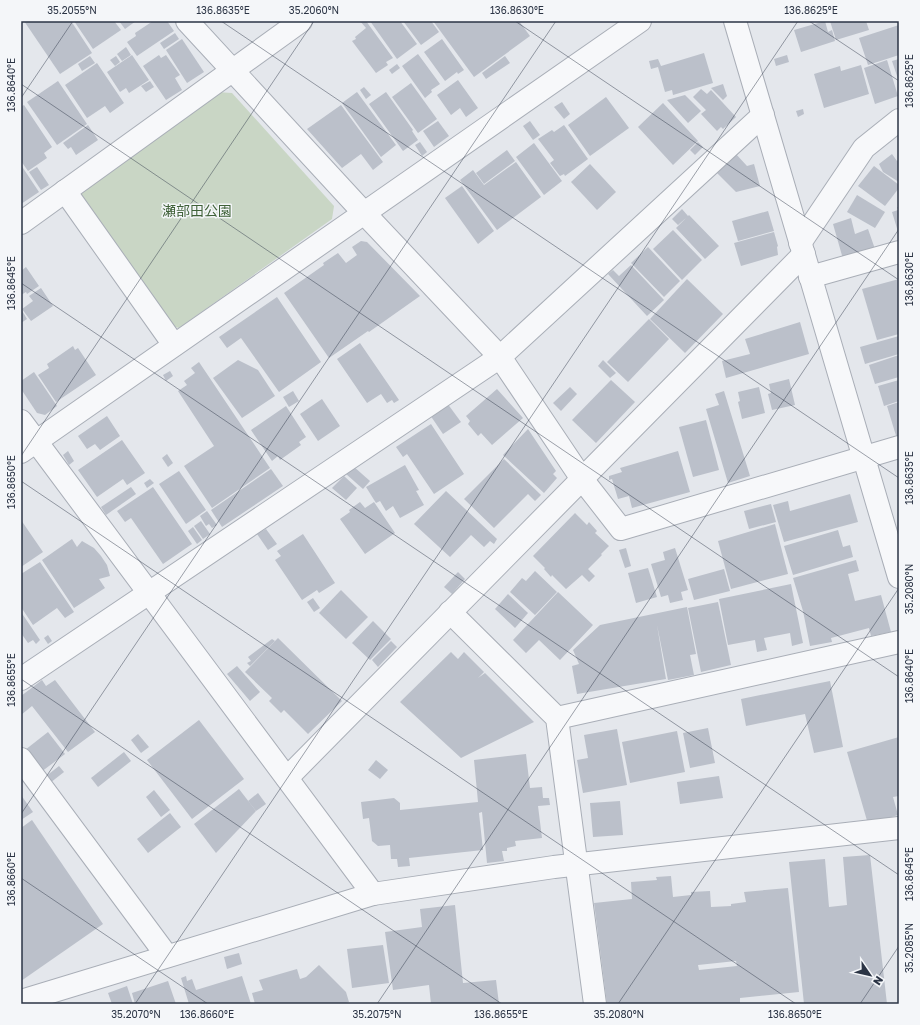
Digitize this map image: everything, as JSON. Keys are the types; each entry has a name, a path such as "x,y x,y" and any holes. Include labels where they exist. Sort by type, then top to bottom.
{"street":[{"path":"187,21 364,213 500,357 582,479 621,529 899,447"},
{"path":"21,222 301,21"},
{"path":"29,447 640,21"},
{"path":"735,21 899,577"},
{"path":"21,680 500,357 763,115"},
{"path":"287,778 582,479 802,248 864,148 899,120"},
{"path":"65,191 174,345"},
{"path":"810,277 899,252"},
{"path":"21,421 29,447 149,594 373,894"},
{"path":"450,612 557,718 595,1004"},
{"path":"557,718 899,642"},
{"path":"21,759 167,956"},
{"path":"21,1001 373,894 577,864 899,828"}],"green space":[{"name":"瀬部田公園","path":"217,92 232,93 334,206 332,219 179,328 172,326 81,203 82,188"}],"building":[{"path":"24,21 71,21 92,53 60,74"},
{"path":"74,21 114,21 121,30 93,49"},
{"path":"119,21 136,21 125,29"},
{"path":"153,21 167,21 174,31 137,56 127,42 136,36 135,33"},
{"path":"360,21 366,21 393,58 386,62 388,65 376,73 352,41 356,39 355,37 366,28"},
{"path":"370,21 400,21 417,44 397,59"},
{"path":"403,21 431,21 439,32 421,45"},
{"path":"433,21 519,21 530,36 474,77"},
{"path":"825,21 828,32 832,30 835,41 801,52 794,30"},
{"path":"830,21 866,21 869,30 836,40"},
{"path":"899,25 899,55 868,65 859,38"},
{"path":"175,33 179,39 164,49 160,43"},
{"path":"182,39 204,72 187,83 166,50"},
{"path":"442,39 464,70 458,74 457,72 445,81 424,52"},
{"path":"126,47 131,55 122,61 117,54"},
{"path":"704,53 713,83 673,95 672,90 665,92 658,67 651,69 649,61 658,59 661,66"},
{"path":"418,54 440,84 431,90 432,92 425,98 402,66"},
{"path":"132,55 149,80 129,93 126,88 120,92 107,72"},
{"path":"159,55 161,58 166,55 180,75 175,78 182,90 166,100 143,66"},
{"path":"787,55 789,62 776,66 774,59"},
{"path":"90,56 95,63 82,71 78,64"},
{"path":"116,56 120,62 115,66 110,60"},
{"path":"505,56 510,63 486,79 482,73"},
{"path":"899,59 899,82 892,61"},
{"path":"887,60 898,96 875,104 864,68"},
{"path":"97,63 124,103 110,113 105,106 87,118 65,85"},
{"path":"397,64 400,68 392,74 389,70"},
{"path":"861,65 869,94 824,108 814,74 840,66 841,71"},
{"path":"458,80 478,108 466,117 460,108 451,115 437,95"},
{"path":"58,81 87,124 57,145 27,102"},
{"path":"150,81 154,87 146,92 141,86"},
{"path":"411,83 437,119 418,133 392,97"},
{"path":"723,84 727,96 723,100 711,88"},
{"path":"364,87 371,95 366,99 360,90"},
{"path":"701,89 707,94 711,90 736,117 723,129 721,127 717,131 701,114 706,110 693,97"},
{"path":"357,92 396,145 381,157 342,103"},
{"path":"386,92 413,130 412,131 418,140 403,151 369,104"},
{"path":"685,95 701,111 688,123 667,100"},
{"path":"606,97 629,128 590,156 568,125"},
{"path":"562,102 570,114 564,119 554,107"},
{"path":"663,103 698,141 673,165 638,127"},
{"path":"24,105 52,147 44,153 47,158 28,171 21,161 21,107"},
{"path":"341,105 383,162 373,170 361,154 342,168 307,129"},
{"path":"803,109 804,114 798,117 796,111"},
{"path":"438,121 449,136 434,147 423,131"},
{"path":"530,121 540,135 533,140 523,126"},
{"path":"88,125 98,140 76,155 71,147 68,149 63,143"},
{"path":"564,125 588,159 565,176 564,174 560,176 550,163 554,160 538,139 552,130 554,132"},
{"path":"420,142 427,152 422,156 415,145"},
{"path":"698,142 703,147 695,155 690,150"},
{"path":"534,143 562,181 544,195 516,157"},
{"path":"507,150 515,161 484,184 476,173"},
{"path":"735,153 747,166 754,164 760,186 736,192 715,171"},
{"path":"892,154 897,161 899,159 899,182 883,172 879,164"},
{"path":"516,162 541,197 497,230 460,180 473,170 484,185 473,193"},
{"path":"590,164 616,192 597,210 571,182"},
{"path":"21,165 39,192 21,204"},
{"path":"874,166 899,185 899,188 885,206 858,186"},
{"path":"37,167 49,185 41,190 29,172"},
{"path":"462,186 494,231 478,244 445,198"},
{"path":"857,195 885,212 875,228 847,212"},
{"path":"897,207 899,207 899,235 892,212 898,210"},
{"path":"682,209 719,246 705,259 676,228 686,218 678,225 672,219"},
{"path":"768,211 774,231 738,241 732,221"},
{"path":"851,218 855,234 868,229 875,249 843,259 833,224"},
{"path":"673,230 702,260 682,280 653,249"},
{"path":"774,232 778,246 778,255 741,266 734,243"},
{"path":"361,241 367,242 420,296 329,358 284,293 324,265 323,263 338,253 346,263 357,255 352,247"},
{"path":"648,247 680,281 664,297 631,263"},
{"path":"631,265 664,300 647,316 608,274 613,270 619,276"},
{"path":"26,267 39,286 27,294 26,292 21,295 21,271"},
{"path":"687,279 723,314 685,353 650,319"},
{"path":"899,279 899,334 877,340 862,289"},
{"path":"41,288 53,306 31,321 22,309 33,301 29,296"},
{"path":"277,297 321,362 279,392 241,338 227,348 219,337"},
{"path":"21,309 27,319 21,323"},
{"path":"649,319 669,339 628,382 607,362"},
{"path":"800,322 809,354 726,378 722,361 750,354 745,339"},
{"path":"899,336 899,354 865,364 860,347"},
{"path":"360,343 399,400 394,403 392,400 387,403 381,394 367,403 337,359"},
{"path":"73,346 75,350 78,348 96,375 56,402 38,375 49,368 47,364"},
{"path":"899,355 899,377 875,384 869,365"},
{"path":"238,360 258,370 275,396 242,418 213,378"},
{"path":"603,360 616,373 610,378 598,366"},
{"path":"199,362 270,468 212,508 184,466 214,446 178,391 187,385 184,381 195,373 191,368"},
{"path":"170,371 173,376 166,381 163,375"},
{"path":"34,372 57,406 45,415 37,413 21,389 21,381"},
{"path":"789,379 795,405 772,410 768,394 771,393 769,384"},
{"path":"611,380 635,402 596,443 572,420"},
{"path":"899,380 899,401 884,406 878,386"},
{"path":"570,387 577,394 561,411 553,403"},
{"path":"759,387 765,413 742,419 738,402 740,401 738,392"},
{"path":"497,389 523,418 492,445 481,433 478,436 468,424 470,421 466,416"},
{"path":"293,391 299,401 289,407 283,397"},
{"path":"724,391 750,476 728,483 706,409 719,405 715,394"},
{"path":"322,399 340,426 318,441 300,414"},
{"path":"899,402 899,438 897,439 887,406"},
{"path":"447,403 461,422 443,434 430,415"},
{"path":"286,406 306,437 299,442 301,445 280,460 278,456 272,461 251,430"},
{"path":"107,416 120,436 100,450 95,444 87,449 78,436"},
{"path":"706,420 719,470 693,477 679,427"},
{"path":"431,424 464,474 434,494 407,454 403,457 396,447"},
{"path":"528,429 556,471 553,474 557,478 544,493 503,455"},
{"path":"122,440 145,473 127,485 123,479 97,497 78,470"},
{"path":"68,451 74,461 69,465 63,455"},
{"path":"678,451 690,492 632,508 629,496 618,499 612,479 609,480 609,476 622,472 620,468"},
{"path":"167,454 173,463 168,467 162,458"},
{"path":"504,459 541,495 535,501 528,494 494,528 464,499"},
{"path":"405,465 419,490 416,491 424,505 400,518 393,506 386,511 380,501 376,503 366,487"},
{"path":"353,466 370,481 363,489 346,474"},
{"path":"271,469 283,486 222,527 211,510"},
{"path":"179,471 206,510 186,524 159,484"},
{"path":"344,476 357,488 346,500 332,488"},
{"path":"150,479 154,483 147,488 144,483"},
{"path":"131,487 136,494 106,515 101,507"},
{"path":"153,487 192,544 163,564 131,518 125,522 117,511"},
{"path":"446,491 497,539 494,544 490,541 484,547 471,535 450,557 414,524"},
{"path":"850,494 858,522 784,542 773,505 788,501 790,511"},
{"path":"360,502 365,508 374,502 395,533 365,554 340,519"},
{"path":"771,504 776,522 749,529 744,511"},
{"path":"207,511 217,525 212,528 209,524 206,526 200,516"},
{"path":"575,513 587,525 589,522 597,531 595,533 609,546 588,569 595,576 589,582 582,575 566,589 552,575 551,577 544,569 545,568 533,556"},
{"path":"21,520 43,552 21,567"},
{"path":"201,521 210,534 203,539 194,526"},
{"path":"775,524 788,574 731,589 718,541"},
{"path":"193,527 202,540 197,544 188,531"},
{"path":"266,529 277,544 268,550 257,534"},
{"path":"838,530 843,547 850,545 853,557 793,575 784,546"},
{"path":"303,534 335,583 319,593 317,590 302,600 275,560 281,556 277,551"},
{"path":"72,539 77,547 82,541 94,548 107,565 110,576 99,579 105,588 74,608 42,560"},
{"path":"626,548 631,566 625,568 619,550"},
{"path":"675,548 688,590 681,592 683,600 670,603 668,595 661,597 651,564 665,560 663,552"},
{"path":"856,560 859,571 848,574 855,601 881,595 891,632 871,636 869,628 831,638 832,642 810,646 803,611 793,578"},
{"path":"40,562 74,612 65,618 57,608 33,625 21,607 21,574"},
{"path":"648,568 657,597 636,603 628,573"},
{"path":"724,569 730,591 694,600 688,579"},
{"path":"535,571 557,592 535,615 510,592 522,578 526,581"},
{"path":"458,572 465,579 452,594 444,587"},
{"path":"791,584 803,643 792,646 790,633 764,638 767,650 757,652 755,640 728,645 719,599"},
{"path":"341,590 368,617 346,639 319,613"},
{"path":"558,592 593,625 560,660 539,640 526,653 513,640"},
{"path":"508,594 528,613 515,628 495,609"},
{"path":"313,598 320,608 314,612 307,602"},
{"path":"718,602 731,665 701,672 688,608"},
{"path":"687,607 696,654 690,655 694,675 668,680 657,625 666,679 577,694 572,666 579,664 573,650 600,625"},
{"path":"21,612 40,640 36,644 33,640 28,643 21,633"},
{"path":"373,621 391,639 370,660 352,643"},
{"path":"48,635 52,641 48,644 44,638"},
{"path":"278,638 342,701 308,734 284,710 281,713 269,701 272,698 245,672"},
{"path":"272,639 275,641 250,666 247,663 251,661 248,657"},
{"path":"391,641 397,647 378,667 372,660"},
{"path":"451,652 458,659 464,652 484,672 478,678 485,673 534,722 461,758 400,702"},
{"path":"237,666 260,692 250,701 227,674"},
{"path":"42,680 46,686 55,680 95,732 68,752 32,706 21,715 21,696"},
{"path":"830,681 843,747 814,753 805,714 746,726 741,699"},
{"path":"199,720 244,779 192,819 147,760"},
{"path":"708,728 715,763 690,768 683,733"},
{"path":"617,729 627,785 583,793 577,760 588,758 584,735"},
{"path":"677,731 685,772 630,783 622,742"},
{"path":"48,732 65,754 41,772 25,750"},
{"path":"138,734 149,747 141,753 131,740"},
{"path":"899,737 899,796 893,797 898,815 868,824 847,752"},
{"path":"124,752 131,761 98,787 91,778"},
{"path":"526,754 530,788 542,787 543,798 549,798 550,805 538,806 542,838 515,841 516,846 507,848 507,851 502,851 504,861 487,863 482,812 479,813 483,850 409,858 410,866 398,867 397,859 391,859 390,845 378,846 372,841 369,818 363,819 361,802 394,798 400,803 400,810 478,802 474,760"},
{"path":"376,760 388,770 380,779 368,770"},
{"path":"59,766 64,772 50,783 45,777"},
{"path":"719,776 723,798 680,804 677,782"},
{"path":"239,789 256,811 216,853 194,824"},
{"path":"154,790 170,810 161,817 146,797"},
{"path":"258,793 266,804 256,811 248,801"},
{"path":"21,795 33,812 21,820"},
{"path":"620,801 623,835 593,837 590,803"},
{"path":"170,813 181,827 148,853 137,839"},
{"path":"32,820 103,924 21,981 21,828"},
{"path":"870,855 887,1004 804,1004 789,862 825,859 829,907 847,905 843,857"},
{"path":"671,876 673,897 691,895 691,892 710,891 711,907 731,906 731,904 746,902 744,892 788,888 799,992 740,998 740,1004 607,1004 594,903 632,899 631,882 657,880 656,877","holes":["736,961 737,966 699,970 698,965"]},
{"path":"455,905 463,983 496,980 499,1004 431,1004 429,985 393,990 385,932 422,927 420,909"},
{"path":"383,945 389,983 352,988 347,949"},
{"path":"239,953 242,964 227,969 224,957"},
{"path":"319,965 346,992 349,1002 343,1004 255,1004 252,993 263,990 259,980 297,969 300,979 306,977"},
{"path":"186,976 187,981 192,979 196,990 242,976 251,1004 189,1004 181,978"},
{"path":"168,981 176,1004 135,1004 132,993"},
{"path":"127,986 133,1004 112,1004 108,993"}]}
